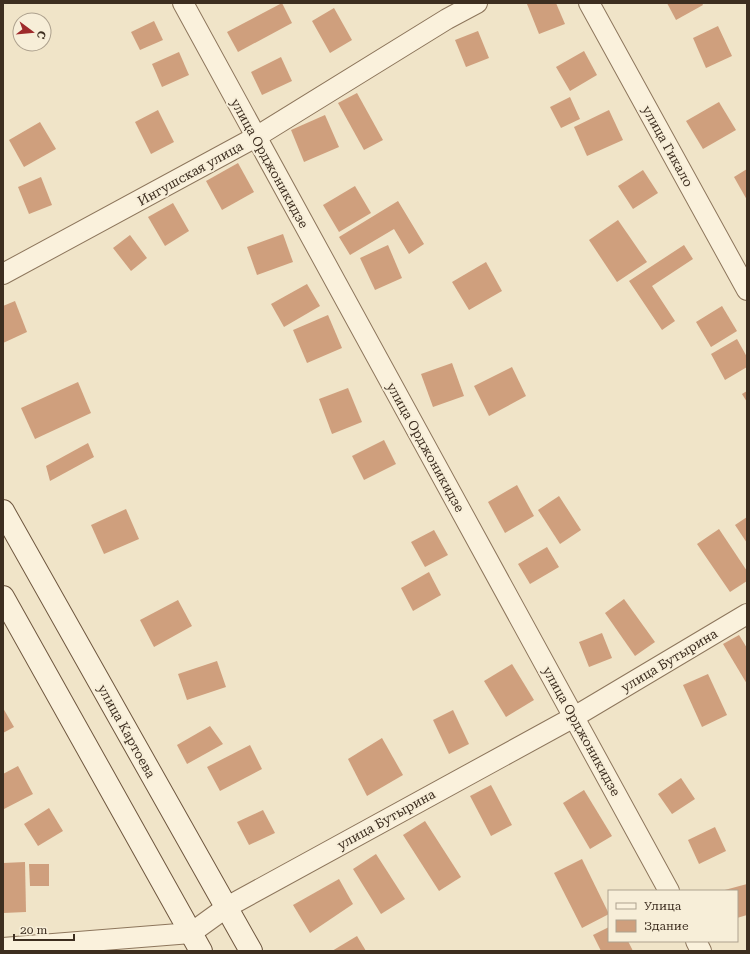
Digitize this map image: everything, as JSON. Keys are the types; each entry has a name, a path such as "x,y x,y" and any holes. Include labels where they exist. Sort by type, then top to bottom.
{"main road":[{"name":"улица Картоева","path":"3,511 251,951"},
{"path":"3,597 193,945"}],"street":[{"name":"улица Орджоникидзе","path":"183,3 668,890"},
{"name":"Ингушская улица","path":"3,274 256,137 447,19 477,3"},
{"name":"улица Гикало","path":"589,3 747,290"},
{"name":"улица Бутырина","path":"193,945 227,907 574,717 747,614"},
{"path":"696,942 701,951"},
{"path":"3,948 193,945"}],"building":[{"path":"282,3 292,23 238,52 227,32"},
{"path":"556,3 565,24 539,34 527,4"},
{"path":"667,3 702,3 703,5 676,20"},
{"path":"334,8 352,40 330,53 312,21"},
{"path":"154,21 163,40 140,50 131,32"},
{"path":"718,26 732,56 706,68 693,38"},
{"path":"478,31 489,58 466,67 455,40"},
{"path":"584,51 597,75 570,91 556,67"},
{"path":"179,52 189,75 162,87 152,64"},
{"path":"281,57 292,81 262,95 251,72"},
{"path":"357,93 383,140 364,150 338,103"},
{"path":"570,97 580,119 561,128 550,107"},
{"path":"719,102 736,130 703,149 686,121"},
{"path":"158,110 174,142 151,154 135,122"},
{"path":"609,110 623,140 587,156 574,127"},
{"path":"325,115 339,147 304,162 291,130"},
{"path":"40,122 56,149 24,167 9,140"},
{"path":"238,163 254,192 222,210 206,181"},
{"path":"747,169 747,200 734,177"},
{"path":"643,170 658,193 633,209 618,186"},
{"path":"41,177 52,205 29,214 18,187"},
{"path":"355,186 371,213 339,232 323,205"},
{"path":"398,201 424,244 409,254 394,229 350,255 339,237"},
{"path":"173,203 189,231 165,246 148,217"},
{"path":"618,220 647,262 617,282 589,240"},
{"path":"283,234 293,262 257,275 247,247"},
{"path":"130,235 147,258 131,271 113,248"},
{"path":"388,245 402,278 375,290 360,258"},
{"path":"684,245 693,259 652,286 675,321 662,330 629,281"},
{"path":"486,262 502,291 469,310 452,282"},
{"path":"307,284 320,306 284,327 271,304"},
{"path":"15,301 27,332 3,343 3,306"},
{"path":"722,306 737,331 711,347 696,322"},
{"path":"328,315 342,348 307,363 293,330"},
{"path":"737,339 747,357 747,367 725,380 711,354"},
{"path":"452,363 464,396 433,407 421,374"},
{"path":"512,367 526,396 489,416 474,386"},
{"path":"78,382 91,413 35,439 21,408"},
{"path":"348,388 362,422 332,434 319,399"},
{"path":"747,391 747,402 742,394"},
{"path":"384,440 396,464 364,480 352,456"},
{"path":"88,443 94,457 50,481 46,466"},
{"path":"517,485 534,516 505,533 488,502"},
{"path":"559,496 581,530 560,544 538,510"},
{"path":"126,509 139,539 104,554 91,525"},
{"path":"747,517 747,543 735,525"},
{"path":"719,529 747,571 747,581 730,592 697,544"},
{"path":"434,530 448,555 425,567 411,542"},
{"path":"547,547 559,567 530,584 518,564"},
{"path":"429,572 441,595 413,611 401,588"},
{"path":"624,599 655,642 635,656 605,613"},
{"path":"178,600 192,626 154,647 140,620"},
{"path":"602,633 612,658 589,667 579,642"},
{"path":"739,635 747,648 747,684 723,644"},
{"path":"217,661 226,687 187,700 178,674"},
{"path":"512,664 534,700 506,717 484,681"},
{"path":"708,674 727,715 702,727 683,685"},
{"path":"3,708 14,727 3,733"},
{"path":"453,710 469,744 449,754 433,720"},
{"path":"210,726 223,744 187,764 177,745"},
{"path":"382,738 403,775 367,796 348,759"},
{"path":"250,745 262,769 220,791 207,767"},
{"path":"18,766 33,794 4,809 3,774"},
{"path":"681,778 695,799 672,814 658,794"},
{"path":"491,785 512,825 491,836 470,796"},
{"path":"584,790 612,836 590,849 563,803"},
{"path":"49,808 63,831 38,846 24,824"},
{"path":"263,810 275,833 249,845 237,822"},
{"path":"425,821 461,877 439,891 403,835"},
{"path":"715,827 726,851 699,864 688,840"},
{"path":"376,854 405,899 381,914 353,869"},
{"path":"582,859 608,915 582,928 554,873"},
{"path":"25,862 26,912 3,913 3,863"},
{"path":"29,864 49,864 49,886 30,886"},
{"path":"339,879 353,904 310,933 293,905"},
{"path":"747,884 747,915 738,918 738,890 725,890"},
{"path":"608,928 608,942 628,942 633,951 601,951 593,935"},
{"path":"357,936 366,951 332,951"}]}
